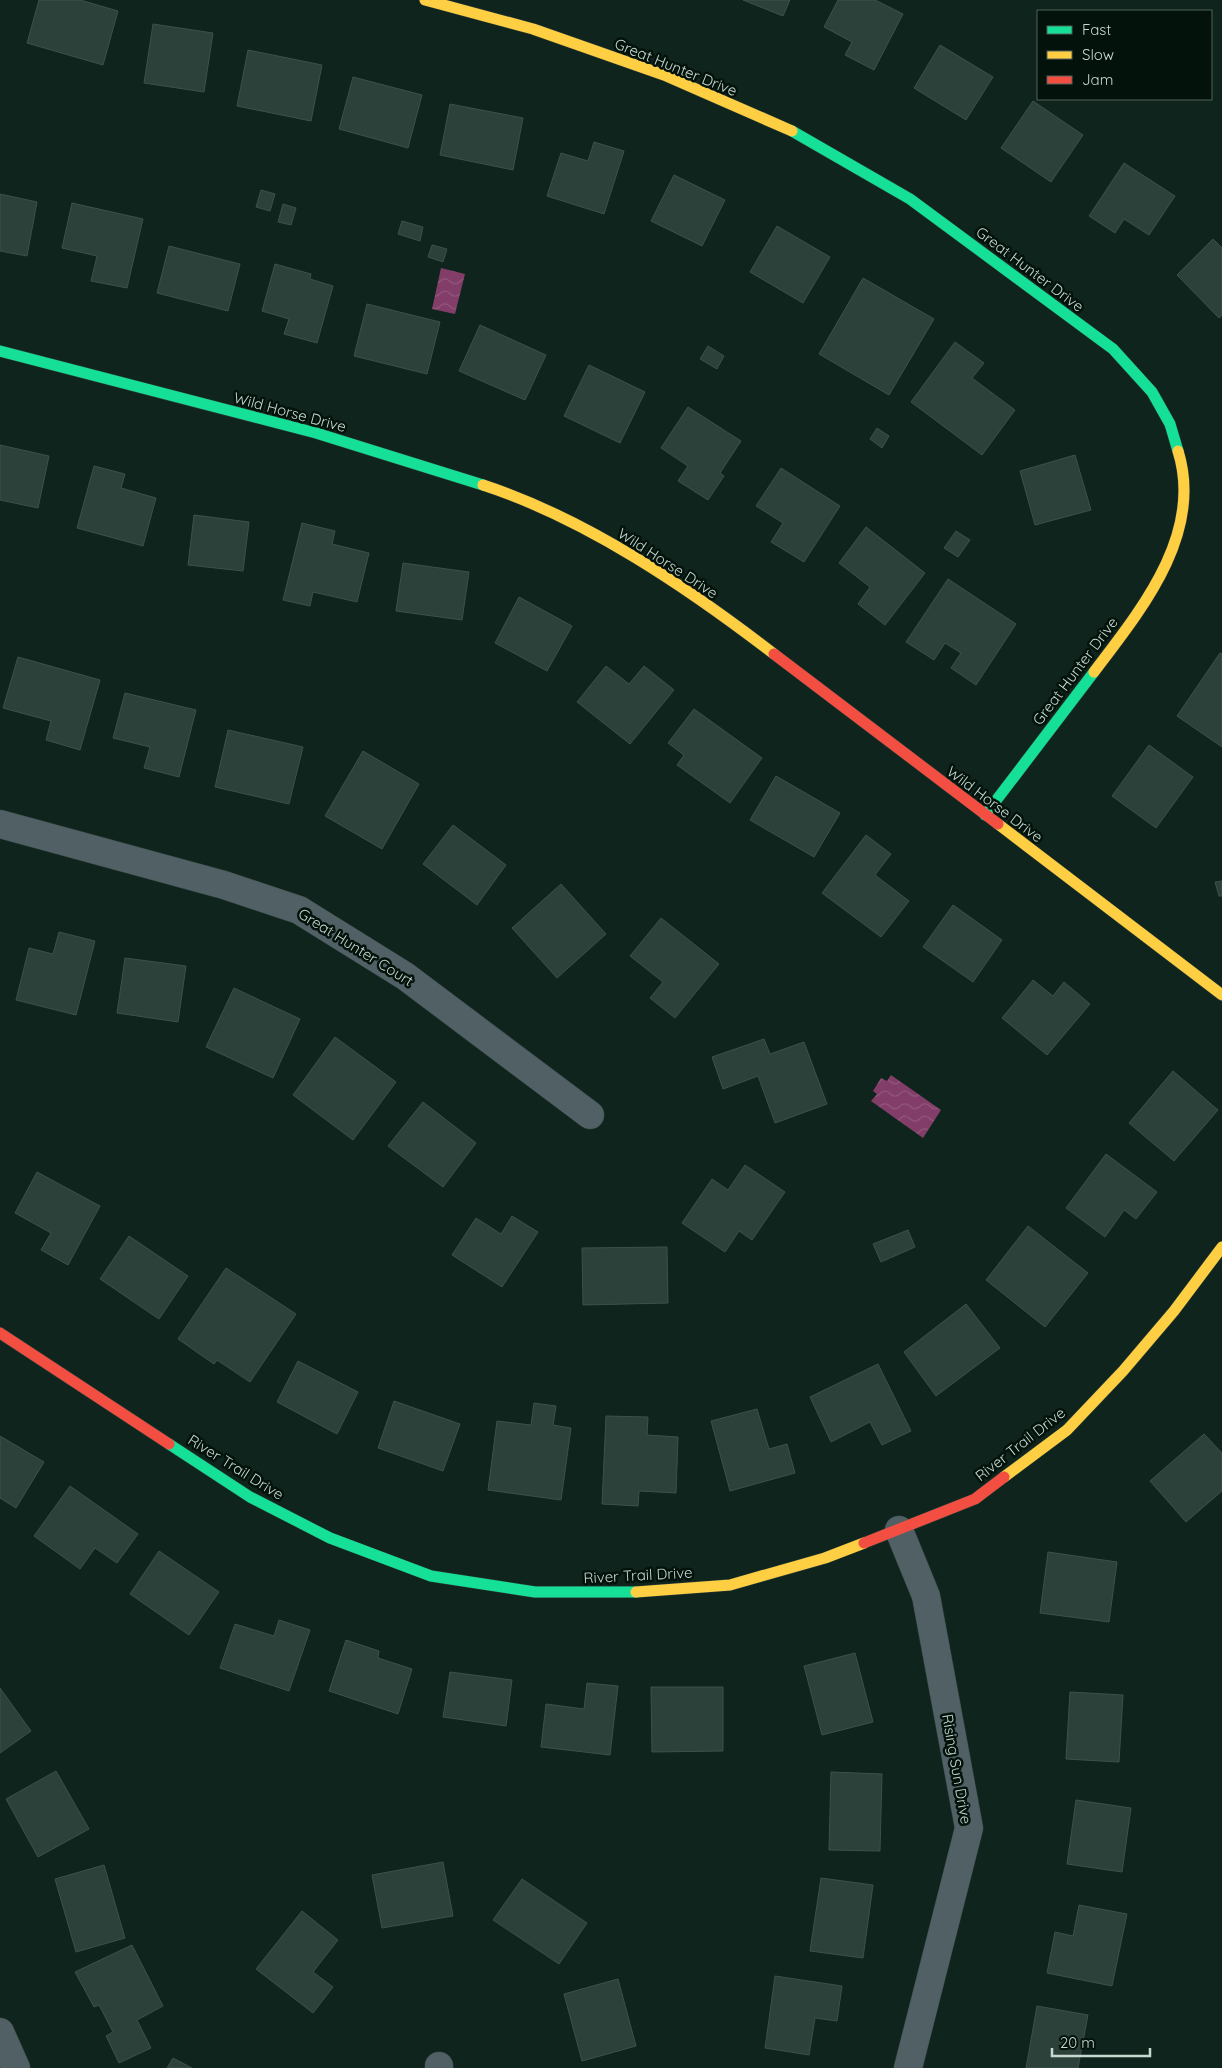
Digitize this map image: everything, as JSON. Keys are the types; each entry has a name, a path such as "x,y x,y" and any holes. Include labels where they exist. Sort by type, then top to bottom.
{"street":[{"name":"Great Hunter Drive","path":"425,0 533,30 664,75 792,131 910,200 1004,266 1113,350 1152,392 1170,424 1184,469 1182,518 1167,563 1145,604 985,815"},
{"name":"Wild Horse Drive","path":"0,351 316,433 411,461 514,495 580,527 638,559 764,647 1222,995"},
{"name":"Great Hunter Court","path":"0,824 224,885 300,910 406,976 590,1115"},
{"name":"River Trail Drive","path":"0,1333 250,1497 330,1538 431,1576 535,1592 615,1594 730,1584 825,1558 974,1499 1067,1430 1174,1311 1222,1247"},
{"name":"Rising Sun Drive","path":"899,1530 926,1596 968,1828 908,2068"},
{"path":"0,2032 16,2068"}],"water":[{"path":"441,268 465,274 455,314 432,309"},
{"path":"891,1075 941,1110 923,1138 871,1101 877,1094 873,1091 881,1078 887,1081"}],"building":[{"path":"39,0 80,0 118,11 103,65 27,43"},
{"path":"743,0 790,0 783,16"},
{"path":"838,0 875,0 903,14 874,70 845,55 852,42 824,27"},
{"path":"153,24 213,33 204,92 144,83"},
{"path":"940,45 993,77 966,120 914,88"},
{"path":"248,50 322,65 311,121 237,106"},
{"path":"353,77 422,95 408,148 339,129"},
{"path":"1033,101 1083,135 1051,182 1001,148"},
{"path":"450,104 523,118 513,170 440,155"},
{"path":"594,142 624,151 604,214 547,196 561,153 588,161"},
{"path":"1124,163 1175,196 1149,235 1124,219 1115,233 1089,216"},
{"path":"674,175 725,200 702,246 651,221"},
{"path":"261,190 275,194 270,211 256,207"},
{"path":"0,194 37,202 27,256 0,251"},
{"path":"72,203 143,219 127,288 91,281 97,256 62,248"},
{"path":"283,204 296,208 291,225 278,222"},
{"path":"402,221 423,227 420,241 398,234"},
{"path":"777,226 830,257 803,303 750,272"},
{"path":"1213,239 1222,248 1222,315 1219,318 1177,275"},
{"path":"432,245 447,249 443,262 428,257"},
{"path":"169,246 240,264 228,311 157,293"},
{"path":"275,264 311,274 310,279 333,286 317,343 284,334 289,319 262,311"},
{"path":"863,278 934,319 889,395 819,354"},
{"path":"367,304 440,322 427,374 354,356"},
{"path":"480,325 546,355 525,400 459,371"},
{"path":"955,342 984,363 972,378 1015,410 982,455 911,402"},
{"path":"708,346 724,356 717,369 700,359"},
{"path":"589,365 645,392 620,443 564,416"},
{"path":"688,407 741,441 720,473 724,476 708,500 678,481 688,466 661,448"},
{"path":"877,428 889,436 882,448 870,439"},
{"path":"0,445 49,456 38,508 0,500"},
{"path":"1075,455 1091,510 1035,525 1020,471"},
{"path":"94,466 125,474 121,488 156,498 143,546 77,528"},
{"path":"781,468 840,506 804,562 771,542 783,523 756,506"},
{"path":"194,515 249,522 243,571 188,565"},
{"path":"302,523 335,531 332,544 369,553 357,602 313,592 310,606 283,600"},
{"path":"866,527 925,573 885,625 858,604 870,587 839,563"},
{"path":"956,531 970,540 958,557 944,548"},
{"path":"403,563 469,572 462,620 396,611"},
{"path":"948,579 1016,624 976,685 951,668 961,653 945,643 934,660 906,642"},
{"path":"519,597 572,626 547,671 495,643"},
{"path":"1220,653 1222,654 1222,747 1177,716"},
{"path":"18,657 100,680 80,750 46,740 51,721 3,708"},
{"path":"606,666 629,684 644,666 674,690 630,744 577,702"},
{"path":"125,693 196,710 179,777 144,768 150,747 113,738"},
{"path":"694,709 762,758 730,803 677,765 684,755 668,743"},
{"path":"228,730 303,747 289,804 215,787"},
{"path":"1149,745 1193,777 1156,828 1112,796"},
{"path":"363,751 419,784 382,849 325,816"},
{"path":"776,776 840,813 814,857 750,820"},
{"path":"453,825 506,865 477,905 423,864"},
{"path":"866,835 891,854 875,875 909,901 881,937 822,893"},
{"path":"1222,881 1222,896 1219,896 1215,882"},
{"path":"561,884 606,934 557,978 512,928"},
{"path":"953,905 1002,940 973,982 923,947"},
{"path":"661,918 719,964 675,1018 650,998 663,982 630,956"},
{"path":"59,932 95,941 76,1015 16,1000 29,948 53,954"},
{"path":"125,958 186,966 178,1022 117,1013"},
{"path":"1033,980 1053,996 1064,982 1090,1004 1047,1055 1002,1018"},
{"path":"234,988 300,1019 273,1078 206,1047"},
{"path":"335,1037 396,1082 353,1140 293,1095"},
{"path":"764,1039 770,1054 804,1042 827,1104 775,1123 758,1076 723,1089 712,1057"},
{"path":"1173,1071 1218,1110 1174,1161 1129,1123"},
{"path":"423,1102 476,1143 443,1187 388,1146"},
{"path":"1106,1154 1157,1192 1136,1219 1124,1210 1105,1237 1066,1208"},
{"path":"745,1165 785,1192 752,1240 739,1231 725,1252 682,1223 712,1179 728,1190"},
{"path":"37,1172 100,1206 68,1265 41,1250 51,1233 15,1213"},
{"path":"512,1216 538,1232 502,1287 452,1255 476,1218 501,1234"},
{"path":"1028,1226 1088,1273 1045,1327 986,1280"},
{"path":"908,1230 915,1247 881,1262 873,1244"},
{"path":"129,1236 188,1276 159,1319 100,1279"},
{"path":"667,1247 668,1303 583,1305 582,1248"},
{"path":"226,1268 296,1314 250,1382 217,1360 214,1364 178,1339"},
{"path":"966,1304 1000,1348 936,1396 904,1352"},
{"path":"298,1361 358,1392 337,1434 277,1402"},
{"path":"878,1364 911,1431 882,1445 870,1422 831,1442 810,1397"},
{"path":"394,1401 460,1424 443,1471 378,1448"},
{"path":"534,1403 556,1406 553,1425 571,1428 561,1500 488,1490 497,1421 531,1425"},
{"path":"757,1409 769,1449 787,1444 795,1473 730,1491 711,1421"},
{"path":"606,1416 648,1417 647,1435 678,1437 676,1493 639,1491 638,1506 602,1504"},
{"path":"1204,1434 1222,1453 1222,1491 1186,1522 1150,1481"},
{"path":"0,1436 44,1462 16,1508 0,1498"},
{"path":"70,1486 138,1534 117,1563 95,1548 80,1569 34,1536"},
{"path":"159,1551 219,1592 189,1635 130,1594"},
{"path":"1048,1552 1117,1562 1109,1622 1040,1613"},
{"path":"279,1620 310,1630 289,1691 220,1668 235,1624 274,1636"},
{"path":"346,1640 379,1651 378,1658 412,1669 398,1714 329,1691"},
{"path":"855,1653 873,1722 822,1735 804,1666"},
{"path":"450,1672 512,1680 506,1726 443,1717"},
{"path":"587,1683 618,1686 610,1755 541,1747 546,1704 584,1709"},
{"path":"651,1687 723,1687 723,1751 652,1752"},
{"path":"0,1688 31,1731 0,1753"},
{"path":"1070,1692 1123,1695 1119,1762 1066,1759"},
{"path":"56,1771 89,1829 38,1857 6,1799"},
{"path":"831,1772 882,1774 880,1851 829,1850"},
{"path":"1076,1800 1131,1808 1122,1872 1067,1864"},
{"path":"443,1862 453,1916 382,1928 372,1875"},
{"path":"104,1865 125,1938 76,1952 55,1879"},
{"path":"821,1878 873,1885 863,1958 810,1951"},
{"path":"522,1879 587,1923 559,1964 493,1920"},
{"path":"1079,1905 1127,1914 1112,1986 1047,1973 1055,1932 1073,1936"},
{"path":"302,1911 338,1940 313,1972 333,1987 313,2013 256,1969"},
{"path":"132,1945 163,2006 137,2020 151,2048 119,2063 106,2036 113,2032 99,2005 94,2007 75,1972"},
{"path":"775,1976 842,1986 837,2021 815,2018 809,2055 765,2048"},
{"path":"618,1979 636,2046 582,2061 564,1994"},
{"path":"1037,2006 1088,2015 1078,2068 1026,2068"},
{"path":"173,2058 192,2068 167,2068"}],"traffic: fast":[{"path":"792,131 910,199 1113,349 1152,392 1170,424 1178,451"},
{"path":"0,351 316,433 483,485"},
{"path":"985,815 1094,672"},
{"path":"169,1444 250,1497 330,1538 431,1576 535,1592 636,1592"}],"traffic: slow":[{"path":"425,0 533,29 664,75 792,131"},
{"path":"1094,672 1148,597 1175,541 1182,512 1184,482 1178,451"},
{"path":"483,485 522,499 598,536 672,580 774,654"},
{"path":"998,824 1222,995"},
{"path":"1004,1477 1067,1430 1123,1371 1174,1311 1222,1247"},
{"path":"636,1592 730,1585 825,1558 864,1543"}],"traffic: jam":[{"path":"774,654 998,824"},
{"path":"0,1333 169,1444"},
{"path":"864,1543 975,1499 1004,1477"}]}
